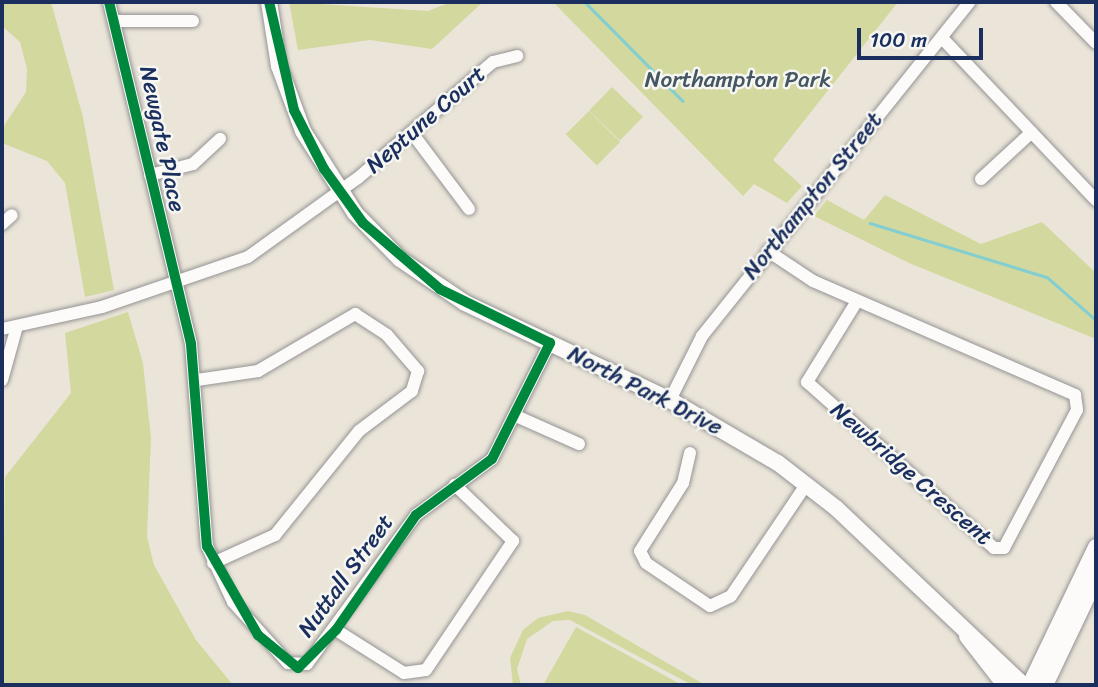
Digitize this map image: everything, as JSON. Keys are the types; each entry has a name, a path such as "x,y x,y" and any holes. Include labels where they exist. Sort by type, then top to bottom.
{"main road":[{"name":"North Park Drive","path":"269,2 294,110 340,192 418,273 550,343 670,400 806,485 1023,685"},
{"path":"1030,685 1096,547"},
{"path":"1045,685 1096,578"},
{"name":"North Park Drive","path":"967,636 975,654 1005,685"}],"street":[{"name":"Newgate Place","path":"109,2 150,175 172,285"},
{"name":"Northampton Street","path":"670,400 702,336 970,2"},
{"path":"1056,2 1096,43"},
{"path":"114,20 193,21"},
{"path":"942,38 1096,201"},
{"name":"Neptune Court","path":"16,330 172,285 248,257 340,192 493,62 517,56"},
{"path":"981,179 1032,132"},
{"path":"412,133 462,192 469,209"},
{"path":"150,175 193,164 220,139"},
{"path":"2,224 12,215"},
{"name":"Newbridge Crescent","path":"768,251 857,301 1075,395 1077,410 1004,548 994,548 807,382 857,301"},
{"name":"Nuttall Street","path":"172,285 197,380 213,562 258,635 288,663 307,664 336,630 416,515 492,459 516,416 550,343"},
{"path":"197,380 258,371 355,314 387,335 418,371 412,391 359,431 275,535 213,562"},
{"path":"2,329 16,330 2,380"},
{"path":"516,416 579,444"},
{"path":"690,453 683,483 640,551 646,563 710,606 731,596 806,485"},
{"path":"336,630 404,673 426,670 513,541 455,485"}],"green space":[{"path":"2,2 51,2 83,117 114,290 85,297 65,183 47,161 2,143 2,129 26,92 27,69 20,42 2,26"},
{"path":"289,2 428,11 451,2 483,2 432,49 370,40 298,50"},
{"name":"Northampton Park","path":"553,2 898,2 773,160 802,186 787,203 754,184 743,196"},
{"path":"612,87 643,117 620,141 589,111"},
{"path":"589,111 620,142 597,165 566,134"},
{"path":"885,195 981,244 1042,222 1096,273 1096,339 909,263 814,216 827,200 864,220"},
{"path":"128,312 143,363 151,438 147,537 154,565 196,640 233,685 2,685 5,477 71,393 65,333"},
{"path":"568,611 585,615 705,685 692,685 570,620 553,621 527,639 517,669 521,685 513,685 510,658 523,630 538,618"},
{"path":"576,627 682,685 543,685"}],"waterway":[{"path":"585,2 683,101"},
{"path":"870,223 1047,277 1096,320"}],"cycle path":[{"path":"109,2 191,344 207,546 258,635 298,668 336,630 416,515 492,459 550,343 440,289 363,223 324,169 294,110 269,2"}]}
